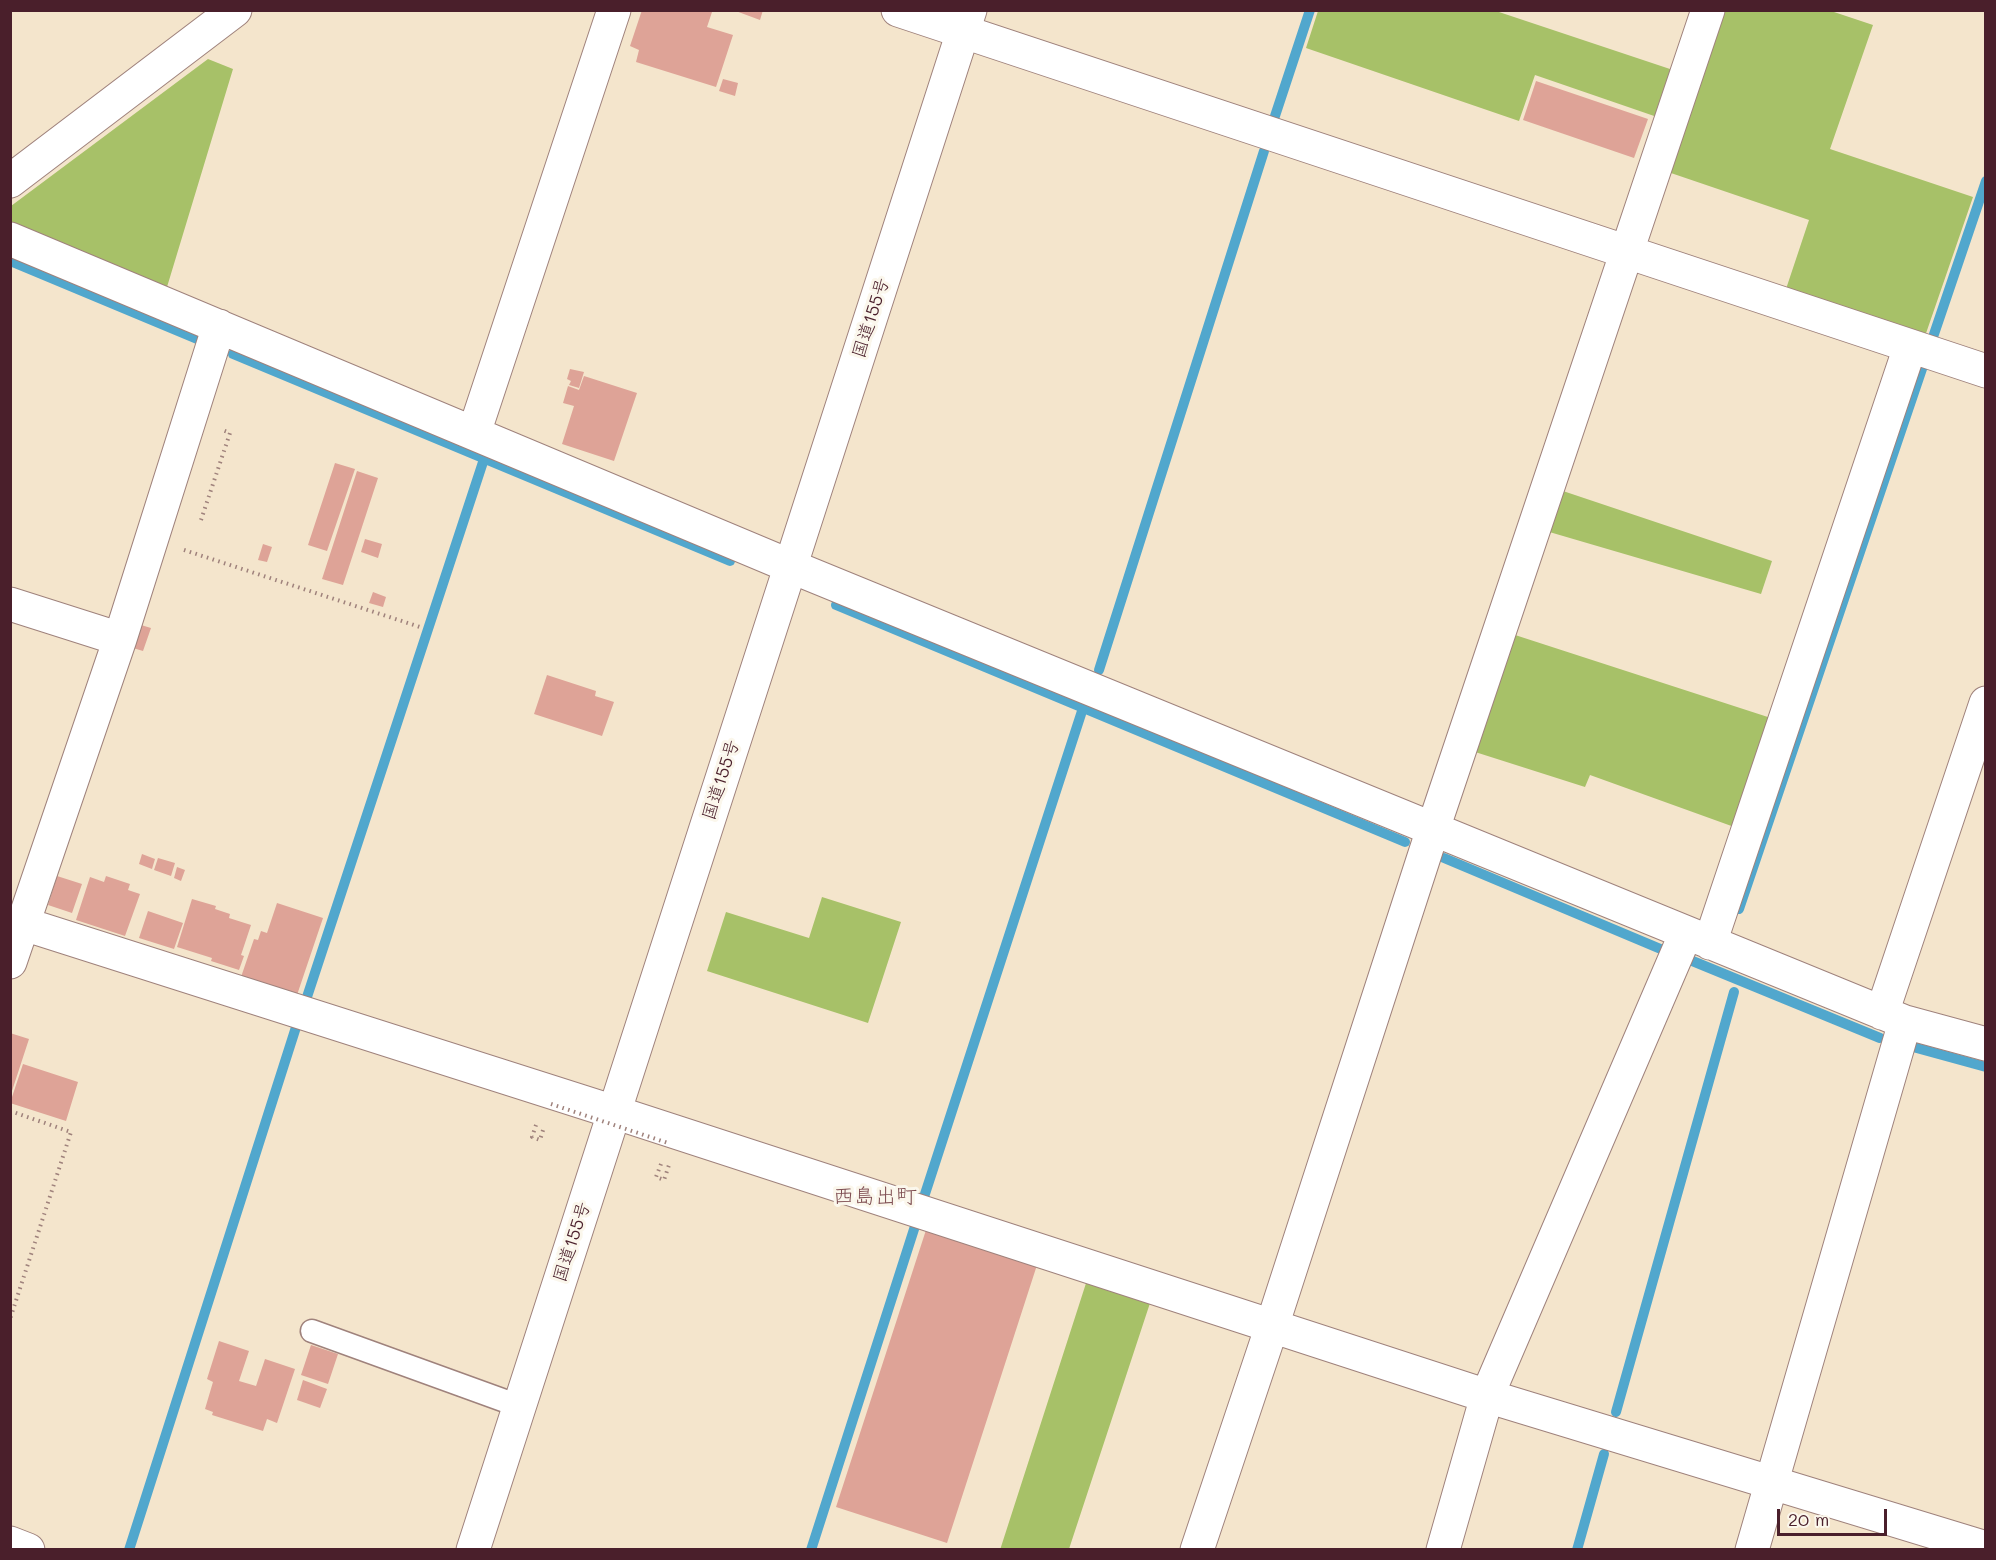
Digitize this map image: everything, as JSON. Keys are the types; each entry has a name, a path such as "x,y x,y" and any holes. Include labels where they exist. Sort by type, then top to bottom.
{"main road":[{"path":"10,181 235,10"},
{"path":"474,433 614,10"},
{"path":"898,10 967,22 1627,252 1986,371"},
{"path":"1197,1550 1434,829 1708,10"},
{"name":"国道155号","path":"473,1550 967,22"},
{"path":"10,239 790,566 1893,1018 1986,1044"},
{"path":"10,962 120,639 219,326"},
{"path":"1443,1550 1487,1396 1698,938 1910,347"},
{"path":"10,604 120,639"},
{"path":"1752,1550 1772,1483 1893,1018 1986,703"},
{"path":"24,924 614,1112 1487,1396 1986,1548"},
{"path":"10,1543 28,1550"}],"lane":[{"path":"312,1331 519,1406"}],"path":[{"path":"151,539 420,627"},
{"path":"551,1104 668,1143"},
{"path":"10,1111 71,1132 10,1318"}],"green space":[{"path":"1318,11 1496,11 1676,71 1660,118 1535,75 1519,121 1306,48"},
{"path":"1720,11 1831,11 1873,25 1830,149 1973,197 1923,342 1784,295 1809,220 1665,171"},
{"path":"208,59 233,69 167,287 11,222 11,206"},
{"path":"1560,490 1772,561 1761,594 1546,531"},
{"path":"1512,634 1774,719 1737,828 1590,775 1585,787 1472,751"},
{"path":"822,897 901,922 868,1023 707,971 726,912 809,938"},
{"path":"1088,1277 1152,1297 1069,1549 1000,1550"}],"building":[{"path":"642,10 706,10 712,12 707,27 733,35 716,87 636,62 639,50 630,46"},
{"path":"733,10 763,10 760,20"},
{"path":"723,79 738,83 735,96 719,91"},
{"path":"1536,81 1648,119 1634,158 1523,120"},
{"path":"570,369 584,372 579,388 569,385 571,381 567,379"},
{"path":"584,376 637,393 614,461 562,444 574,406 563,403 568,386 579,390"},
{"path":"335,463 355,469 327,551 308,545"},
{"path":"357,471 378,478 343,585 322,579"},
{"path":"365,539 382,544 378,558 361,552"},
{"path":"263,544 272,547 267,562 258,560"},
{"path":"373,592 386,597 383,607 369,603"},
{"path":"141,625 151,628 143,651 133,648"},
{"path":"547,675 596,691 595,696 614,702 602,736 534,714"},
{"path":"142,854 155,859 152,869 139,864"},
{"path":"158,858 175,863 171,876 154,870"},
{"path":"177,867 185,870 181,881 174,878"},
{"path":"57,876 82,884 72,913 48,905"},
{"path":"106,876 130,884 128,890 140,894 125,936 76,920 90,877 104,882"},
{"path":"192,899 216,906 215,909 230,914 229,918 251,925 241,955 244,956 239,970 211,961 212,958 177,947"},
{"path":"277,903 323,918 297,995 241,977 254,939 258,940 261,931 267,933"},
{"path":"148,911 183,923 174,949 139,938"},
{"path":"10,1033 29,1039 11,1094 10,1094"},
{"path":"23,1064 78,1082 66,1121 10,1103"},
{"path":"926,1230 1037,1265 947,1543 836,1507"},
{"path":"219,1341 249,1351 239,1381 256,1386 265,1359 295,1369 277,1423 267,1419 263,1431 212,1415 213,1412 205,1409 213,1382 207,1379"},
{"path":"311,1345 338,1354 328,1384 301,1375"},
{"path":"303,1380 327,1389 320,1408 297,1400"}],"waterway":[{"path":"1275,116 1310,10"},
{"path":"1099,670 1264,151"},
{"path":"1931,343 1986,181"},
{"path":"10,261 197,339"},
{"path":"233,354 730,561"},
{"path":"1739,909 1923,366"},
{"path":"306,1000 484,459"},
{"path":"836,605 1405,842"},
{"path":"924,1197 1083,708"},
{"path":"1444,858 1663,950"},
{"path":"1690,960 1880,1038"},
{"path":"1616,1412 1734,992"},
{"path":"129,1550 297,1024"},
{"path":"1913,1047 1986,1067"},
{"path":"811,1550 916,1223"},
{"path":"1577,1550 1604,1454"}],"district":[{"name":"西島出町","path":"875,1197"}]}
